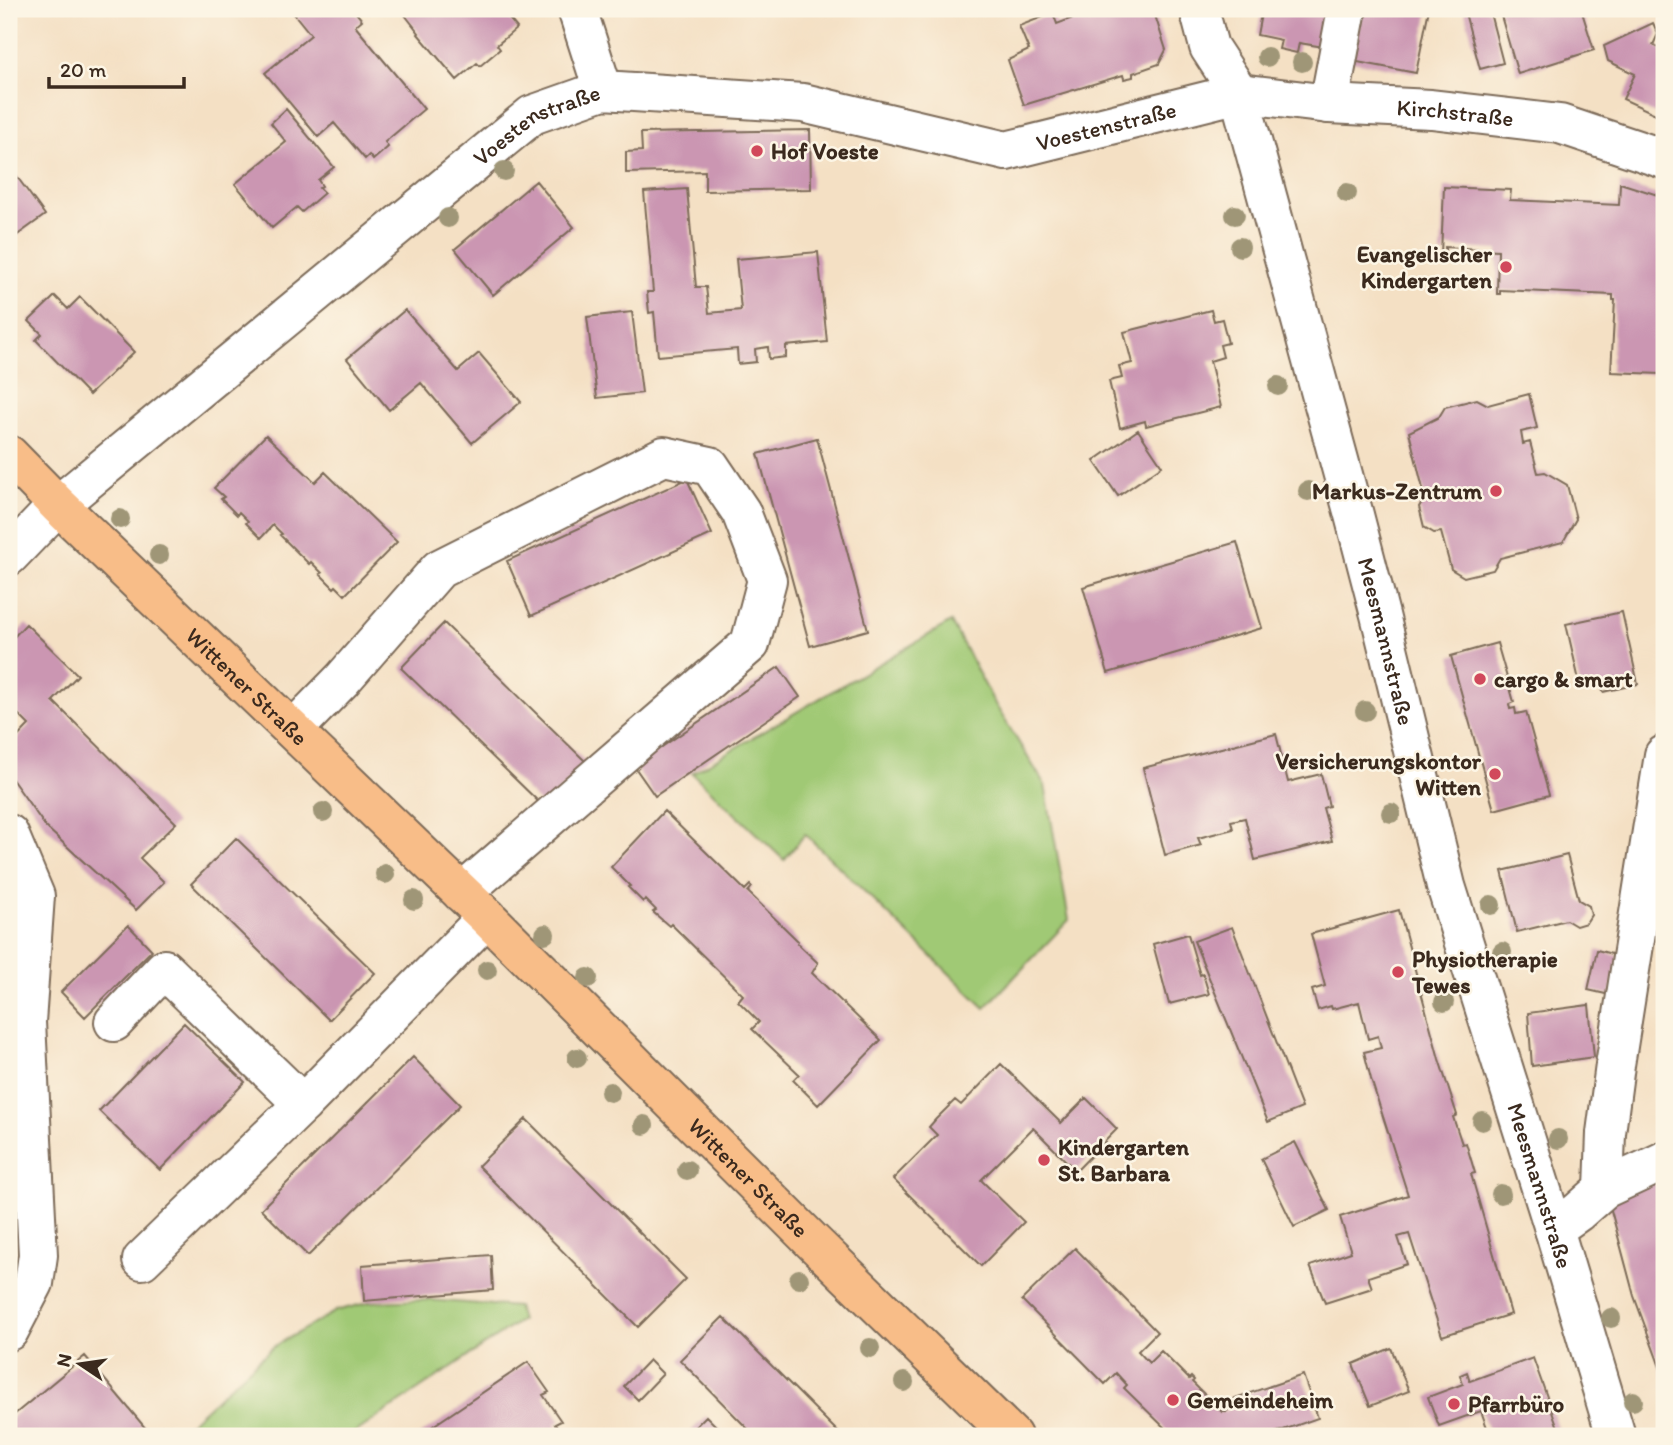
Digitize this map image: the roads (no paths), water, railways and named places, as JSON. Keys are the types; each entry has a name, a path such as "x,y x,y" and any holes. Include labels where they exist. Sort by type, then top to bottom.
{"main road":[{"name":"Wittener Straße","path":"9,455 474,905 1012,1436"}],"street":[{"path":"576,9 603,90"},
{"name":"Meesmannstraße","path":"1199,9 1209,47 1239,93 1361,540 1439,861 1616,1436"},
{"path":"1329,104 1347,9"},
{"name":"Voestenstraße","path":"9,556 58,505 532,115 603,90 803,103 1006,151 1239,93"},
{"name":"Kirchstraße","path":"1239,93 1329,104 1431,109 1560,124 1664,159"},
{"path":"142,1260 303,1104 474,905 750,644 767,580 741,512 710,466 663,456 439,569 342,680 293,730"},
{"path":"1604,1189 1606,1133 1615,1065 1664,755"},
{"path":"9,834 35,896 26,1022 38,1255 34,1283 9,1331"},
{"path":"114,1022 164,969 303,1104"},
{"path":"1554,1229 1604,1189 1664,1161"}],"place":[{"name":"Hof Voeste","path":"757,151"},
{"name":"Evangelischer Kindergarten","path":"1506,267"},
{"name":"Markus-Zentrum","path":"1496,491"},
{"name":"cargo & smart","path":"1480,679"},
{"name":"Versicherungskontor Witten","path":"1495,774"},
{"name":"Physiotherapie Tewes","path":"1398,972"},
{"name":"Kindergarten St. Barbara","path":"1044,1160"},
{"name":"Gemeindeheim","path":"1173,1400"},
{"name":"Pfarrbüro","path":"1454,1404"}]}
